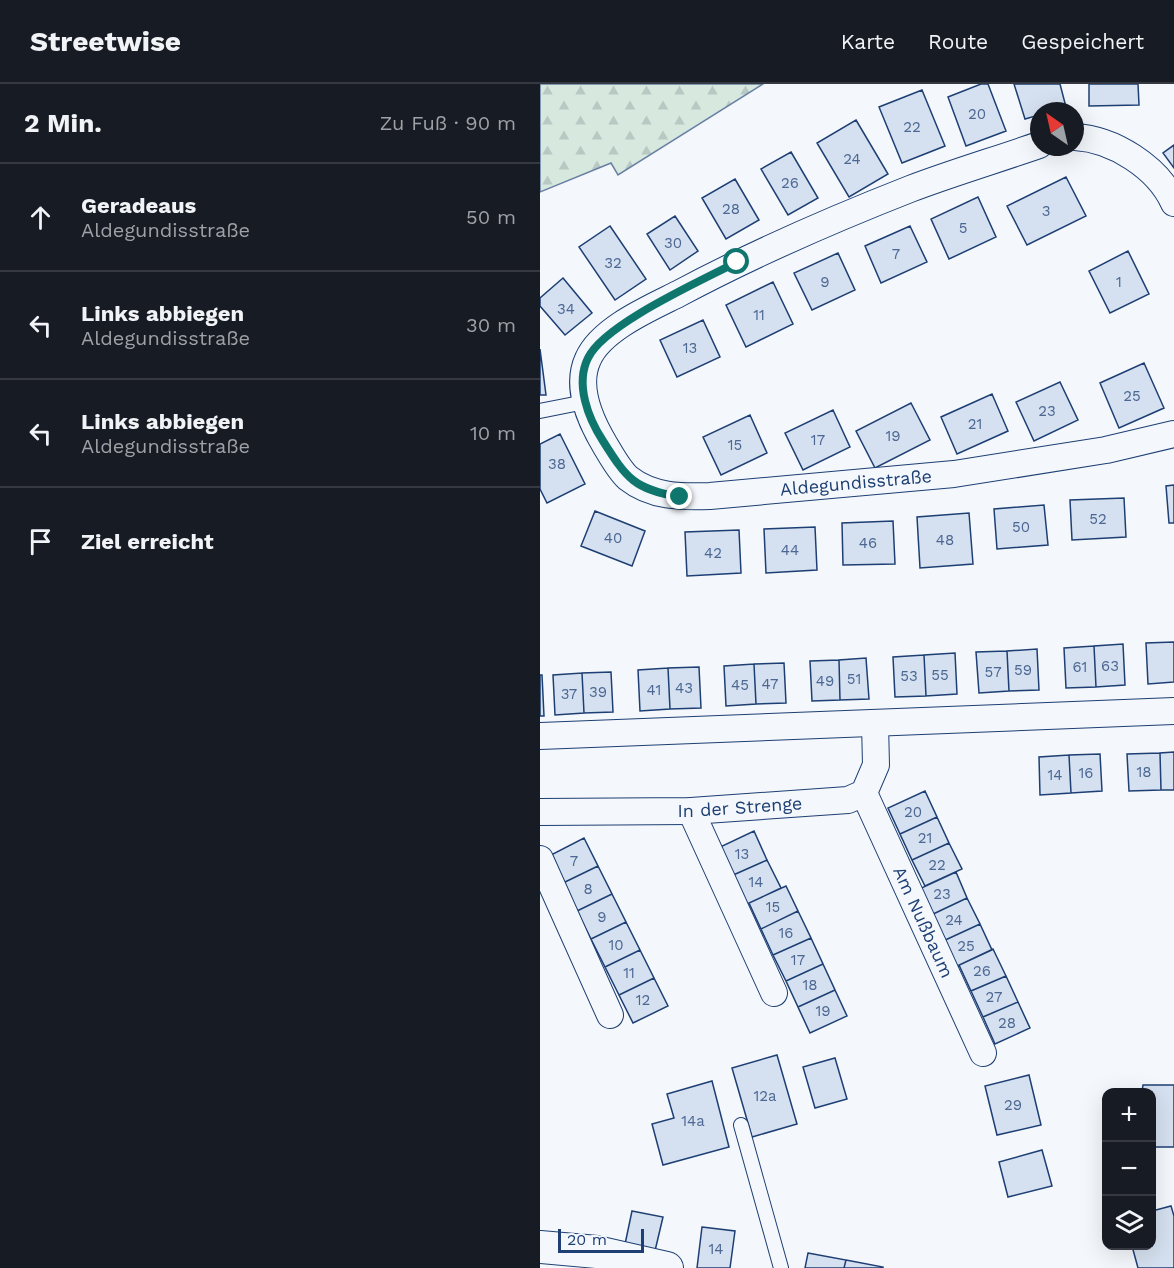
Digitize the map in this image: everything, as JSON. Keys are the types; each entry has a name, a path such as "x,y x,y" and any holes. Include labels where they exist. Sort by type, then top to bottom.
{"street":[{"path":"1084,138 1114,146 1137,159 1156,178 1174,203"},
{"name":"Aldegundisstraße","path":"1030,148 912,189 795,237 737,262 632,318 598,342 588,359 582,378 585,402 600,437 627,478 655,493 680,497 954,474 1106,450 1174,434"},
{"path":"540,736 1174,711"},
{"path":"864,793 876,765 875,723"},
{"name":"In der Strenge","path":"540,812 691,811 848,800 864,793"},
{"name":"Am Nußbaum","path":"864,793 983,1053"},
{"path":"691,811 774,993"},
{"path":"540,859 610,1015"},
{"path":"540,1247 599,1260 667,1268"}],"lane":[{"path":"540,411 585,402"},
{"path":"741,1125 781,1268"}],"green space":[{"path":"540,84 763,84 618,175 611,163 540,192"}],"building":[{"path":"981,84 988,84 1006,131 966,146 948,97"},
{"path":"1014,84 1060,84 1065,102 1030,102 1030,118 1025,119"},
{"path":"1089,84 1138,84 1139,105 1089,106"},
{"path":"922,90 945,146 902,163 879,107"},
{"path":"856,120 888,174 849,197 817,143"},
{"path":"1174,145 1174,168 1163,153"},
{"path":"791,152 818,198 788,215 761,169"},
{"path":"1066,177 1086,216 1027,245 1007,206"},
{"path":"735,179 759,220 726,239 702,198"},
{"path":"978,197 996,237 949,259 931,219"},
{"path":"675,216 698,251 670,270 647,234"},
{"path":"610,226 646,279 615,300 579,247"},
{"path":"910,226 927,262 881,283 865,246"},
{"path":"1128,251 1149,294 1110,313 1089,271"},
{"path":"838,253 855,290 812,310 794,273"},
{"path":"563,278 592,313 565,335 540,306 540,298"},
{"path":"773,282 793,324 746,347 726,305"},
{"path":"703,320 720,357 677,377 660,340"},
{"path":"540,349 546,395 540,395"},
{"path":"1144,363 1164,408 1119,428 1100,383"},
{"path":"1060,382 1078,420 1034,441 1016,402"},
{"path":"992,394 1008,431 957,454 941,417"},
{"path":"911,403 930,440 875,468 856,431"},
{"path":"833,410 850,447 803,470 785,433"},
{"path":"750,415 767,453 721,475 703,437"},
{"path":"560,434 585,484 547,503 540,489 540,444"},
{"path":"1174,485 1174,523 1169,523 1166,486"},
{"path":"1124,498 1126,537 1072,540 1070,500"},
{"path":"1044,505 1048,545 997,549 994,509"},
{"path":"595,511 645,531 632,566 581,546"},
{"path":"969,513 973,564 920,568 917,517"},
{"path":"893,521 895,564 843,565 842,523"},
{"path":"815,527 817,570 766,573 764,529"},
{"path":"739,530 741,573 687,576 685,532"},
{"path":"1174,642 1174,682 1148,684 1146,643"},
{"path":"1123,644 1125,685 1096,687 1094,646"},
{"path":"1094,646 1096,687 1066,688 1064,648"},
{"path":"1037,649 1039,690 1009,691 1007,651"},
{"path":"1007,651 1009,691 979,693 976,652"},
{"path":"955,653 957,694 926,696 924,655"},
{"path":"924,655 926,696 895,697 893,657"},
{"path":"866,658 869,699 840,700 839,660"},
{"path":"839,660 840,700 812,701 810,661"},
{"path":"784,663 786,703 756,704 754,664"},
{"path":"754,664 756,704 726,706 724,666"},
{"path":"699,667 701,708 670,709 668,668"},
{"path":"668,668 670,709 640,711 638,670"},
{"path":"611,672 613,712 584,713 582,673"},
{"path":"582,673 584,713 555,715 553,675"},
{"path":"540,675 542,675 544,716 540,716"},
{"path":"1174,752 1174,790 1161,790 1160,753"},
{"path":"1160,753 1161,790 1129,791 1127,754"},
{"path":"1100,754 1102,791 1071,793 1069,755"},
{"path":"1069,755 1071,793 1040,795 1039,757"},
{"path":"925,791 937,817 900,834 888,808"},
{"path":"937,817 949,843 912,860 900,834"},
{"path":"754,831 767,860 731,876 718,848"},
{"path":"584,838 598,866 563,883 549,856"},
{"path":"949,843 962,869 925,886 912,860"},
{"path":"767,860 781,888 745,905 731,876"},
{"path":"598,866 612,894 577,911 563,883"},
{"path":"956,872 967,898 929,916 917,890"},
{"path":"786,886 798,911 761,929 749,903"},
{"path":"612,894 626,922 591,939 577,911"},
{"path":"967,898 980,924 941,942 929,916"},
{"path":"798,911 811,938 773,955 761,929"},
{"path":"626,922 640,950 605,967 591,939"},
{"path":"980,924 992,950 953,968 941,942"},
{"path":"811,938 823,964 786,981 773,955"},
{"path":"993,949 1006,976 971,991 959,965"},
{"path":"640,950 654,978 619,995 605,967"},
{"path":"823,964 835,990 798,1007 786,981"},
{"path":"1006,976 1018,1002 983,1017 971,991"},
{"path":"654,978 668,1006 633,1023 619,995"},
{"path":"835,990 847,1016 810,1033 798,1007"},
{"path":"1018,1002 1030,1028 995,1044 983,1017"},
{"path":"777,1055 797,1124 752,1137 732,1068"},
{"path":"835,1058 847,1099 815,1108 803,1067"},
{"path":"1029,1075 1041,1125 997,1135 985,1086"},
{"path":"712,1081 729,1147 663,1165 652,1124 674,1118 667,1094"},
{"path":"1143,1085 1174,1085 1174,1147 1156,1147 1156,1088 1143,1088"},
{"path":"1042,1150 1052,1186 1008,1197 999,1162"},
{"path":"1171,1206 1174,1216 1174,1268 1138,1268 1133,1250 1156,1250 1156,1210"},
{"path":"632,1211 663,1217 654,1255 624,1249"},
{"path":"702,1227 735,1231 730,1268 697,1268"},
{"path":"808,1253 846,1260 844,1268 805,1268"},
{"path":"846,1260 883,1267 883,1268 844,1268"}],"route":[{"path":"680,497 655,493 627,478 600,437 585,402 582,378 588,359 598,342 632,318 737,262"}]}
